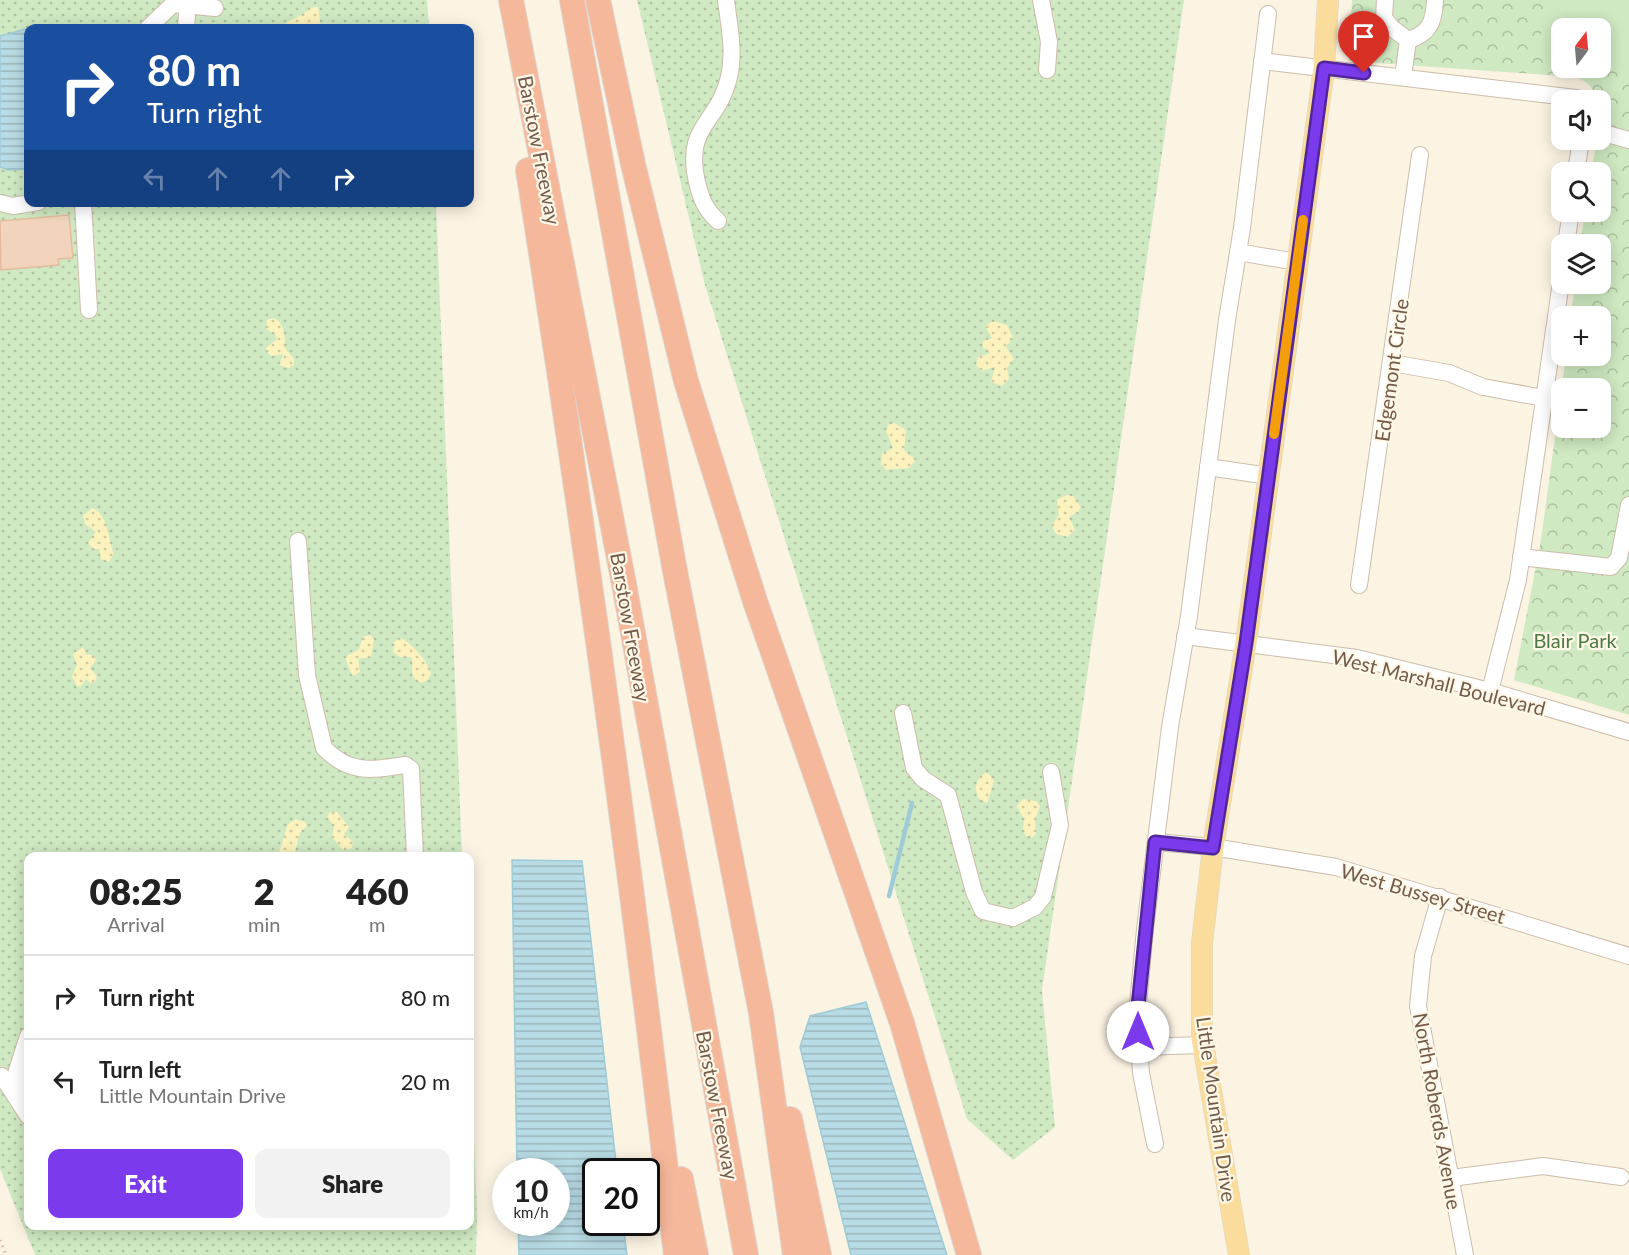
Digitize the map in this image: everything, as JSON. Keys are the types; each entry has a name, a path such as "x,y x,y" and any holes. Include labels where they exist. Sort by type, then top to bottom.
{"highway":[{"name":"Barstow Freeway","path":"511,0 624,584 746,1255"},
{"path":"572,0 675,571 761,1013 795,1255"},
{"path":"598,0 633,165 686,381 755,600 902,1023 969,1255"},
{"path":"532,109 524,147 573,459 649,1021 676,1255"},
{"path":"761,1013 795,1139 819,1255"},
{"path":"649,1021 696,1255"}],"main road":[{"name":"Little Mountain Drive","path":"1239,1255 1203,1046 1202,943 1213,848 1246,643 1324,68 1328,0"}],"street":[{"path":"718,221 705,209 692,153 697,135 724,93 730,73 732,50 726,0"},
{"path":"1041,0 1049,42 1047,70"},
{"path":"1385,0 1384,18 1392,28 1408,40"},
{"path":"1408,40 1420,37 1431,26 1435,0"},
{"path":"186,24 188,2"},
{"path":"152,24 173,4 188,2 215,8"},
{"path":"1155,1144 1141,1073 1137,1016 1155,842 1238,252 1268,14"},
{"path":"1403,77 1408,40"},
{"path":"1262,61 1551,95"},
{"path":"1611,135 1629,140"},
{"name":"Edgemont Circle","path":"1359,585 1420,155"},
{"path":"0,203 13,206 24,204"},
{"path":"78,207 89,310"},
{"path":"1238,252 1298,262"},
{"path":"1490,691 1521,556 1559,294"},
{"path":"1392,363 1449,373 1483,387 1544,398"},
{"path":"1208,467 1269,476"},
{"path":"1521,556 1611,567 1619,558 1629,505"},
{"path":"298,541 307,675 324,748 341,762 366,771 405,765 411,769 415,852"},
{"name":"West Marshall Boulevard","path":"1185,636 1357,658 1490,691 1629,732"},
{"path":"903,713 914,768 923,778 948,795 974,892 980,907 989,914 1013,918 1035,907 1043,897 1060,825 1051,772"},
{"name":"West Bussey Street","path":"1155,842 1213,848 1336,867 1629,956"},
{"name":"North Roberds Avenue","path":"1440,897 1423,956 1418,1006 1465,1255"},
{"path":"1139,1047 1203,1046"},
{"path":"18,1100 16,1074 24,1049"},
{"path":"2,1076 24,1110"},
{"path":"1451,1178 1543,1166 1621,1177"}],"path":[{"path":"0,1240 6,1255"}],"green space":[{"path":"0,0 427,0 429,24 24,24 24,207 436,207 462,852 24,852 24,1228 0,1169"},
{"path":"637,0 1184,0 1042,990 1055,1127 1013,1160 967,1119 705,285"},
{"name":"Blair Park","path":"1352,0 1629,0 1629,715 1514,680 1541,540 1555,438 1611,438 1611,378 1563,378 1565,366 1611,366 1611,306 1572,306 1574,294 1611,294 1611,234 1582,234 1583,222 1611,222 1611,162 1592,162 1596,150 1611,150 1611,90 1593,90 1578,78 1611,78 1611,18 1551,18 1551,75 1349,61"},
{"path":"1552,0 1629,0 1629,68 1611,65 1611,18 1551,18 1551,54 1535,52"},
{"path":"474,1137 476,1255 35,1255 25,1230 474,1230"}],"sand":[{"path":"318,7 321,24 286,24 303,14 310,8"},
{"path":"273,318 280,323 285,348 294,359 294,364 289,368 279,365 283,354 271,356 265,349 277,339 275,334 266,329 267,320"},
{"path":"993,321 1007,325 1013,337 1006,347 1014,359 1007,368 1009,379 1002,386 991,382 995,367 981,371 976,365 978,357 990,353 982,346 983,341 992,338 985,326"},
{"path":"894,423 906,430 904,450 916,460 909,468 886,470 881,464 882,454 893,448 886,431 889,424"},
{"path":"1067,495 1073,496 1081,507 1077,513 1069,517 1075,530 1067,537 1056,534 1052,525 1059,515 1057,500"},
{"path":"92,508 101,515 107,528 114,554 109,562 101,559 99,549 93,549 88,543 96,532 85,524 83,516"},
{"path":"370,635 374,639 371,657 358,659 360,672 352,676 345,657 359,649 363,637"},
{"path":"400,638 414,648 426,663 431,673 428,680 421,683 417,681 413,675 411,657 400,657 393,652 394,642"},
{"path":"83,647 86,654 92,655 96,660 90,668 97,677 95,682 90,683 86,679 81,686 77,687 72,676 77,665 73,654"},
{"path":"985,773 989,774 994,781 987,803 979,799 976,788 978,781"},
{"path":"1023,799 1036,801 1040,806 1035,820 1036,834 1033,837 1026,836 1023,830 1024,819 1017,806"},
{"path":"330,812 337,812 349,827 344,834 353,842 352,848 343,850 332,837 334,826 327,817"},
{"path":"296,819 305,822 307,826 300,832 295,852 279,852 288,824"}],"water":[{"path":"24,30 24,169 8,170 0,167 0,36"},
{"path":"512,860 582,861 616,1158 582,1158 582,1236 625,1236 627,1255 519,1255 518,1236 570,1236 570,1158 517,1158"},
{"path":"866,1002 947,1255 851,1255 800,1047 810,1016"}],"building":[{"path":"69,215 73,258 58,259 59,265 1,270 0,221"}],"waterway":[{"path":"889,896 912,803"}],"slow traffic":[{"path":"1274,434 1303,220"}],"route":[{"path":"1138,1032 1137,1016 1155,842 1213,848 1246,643 1324,68 1364,73"}]}
